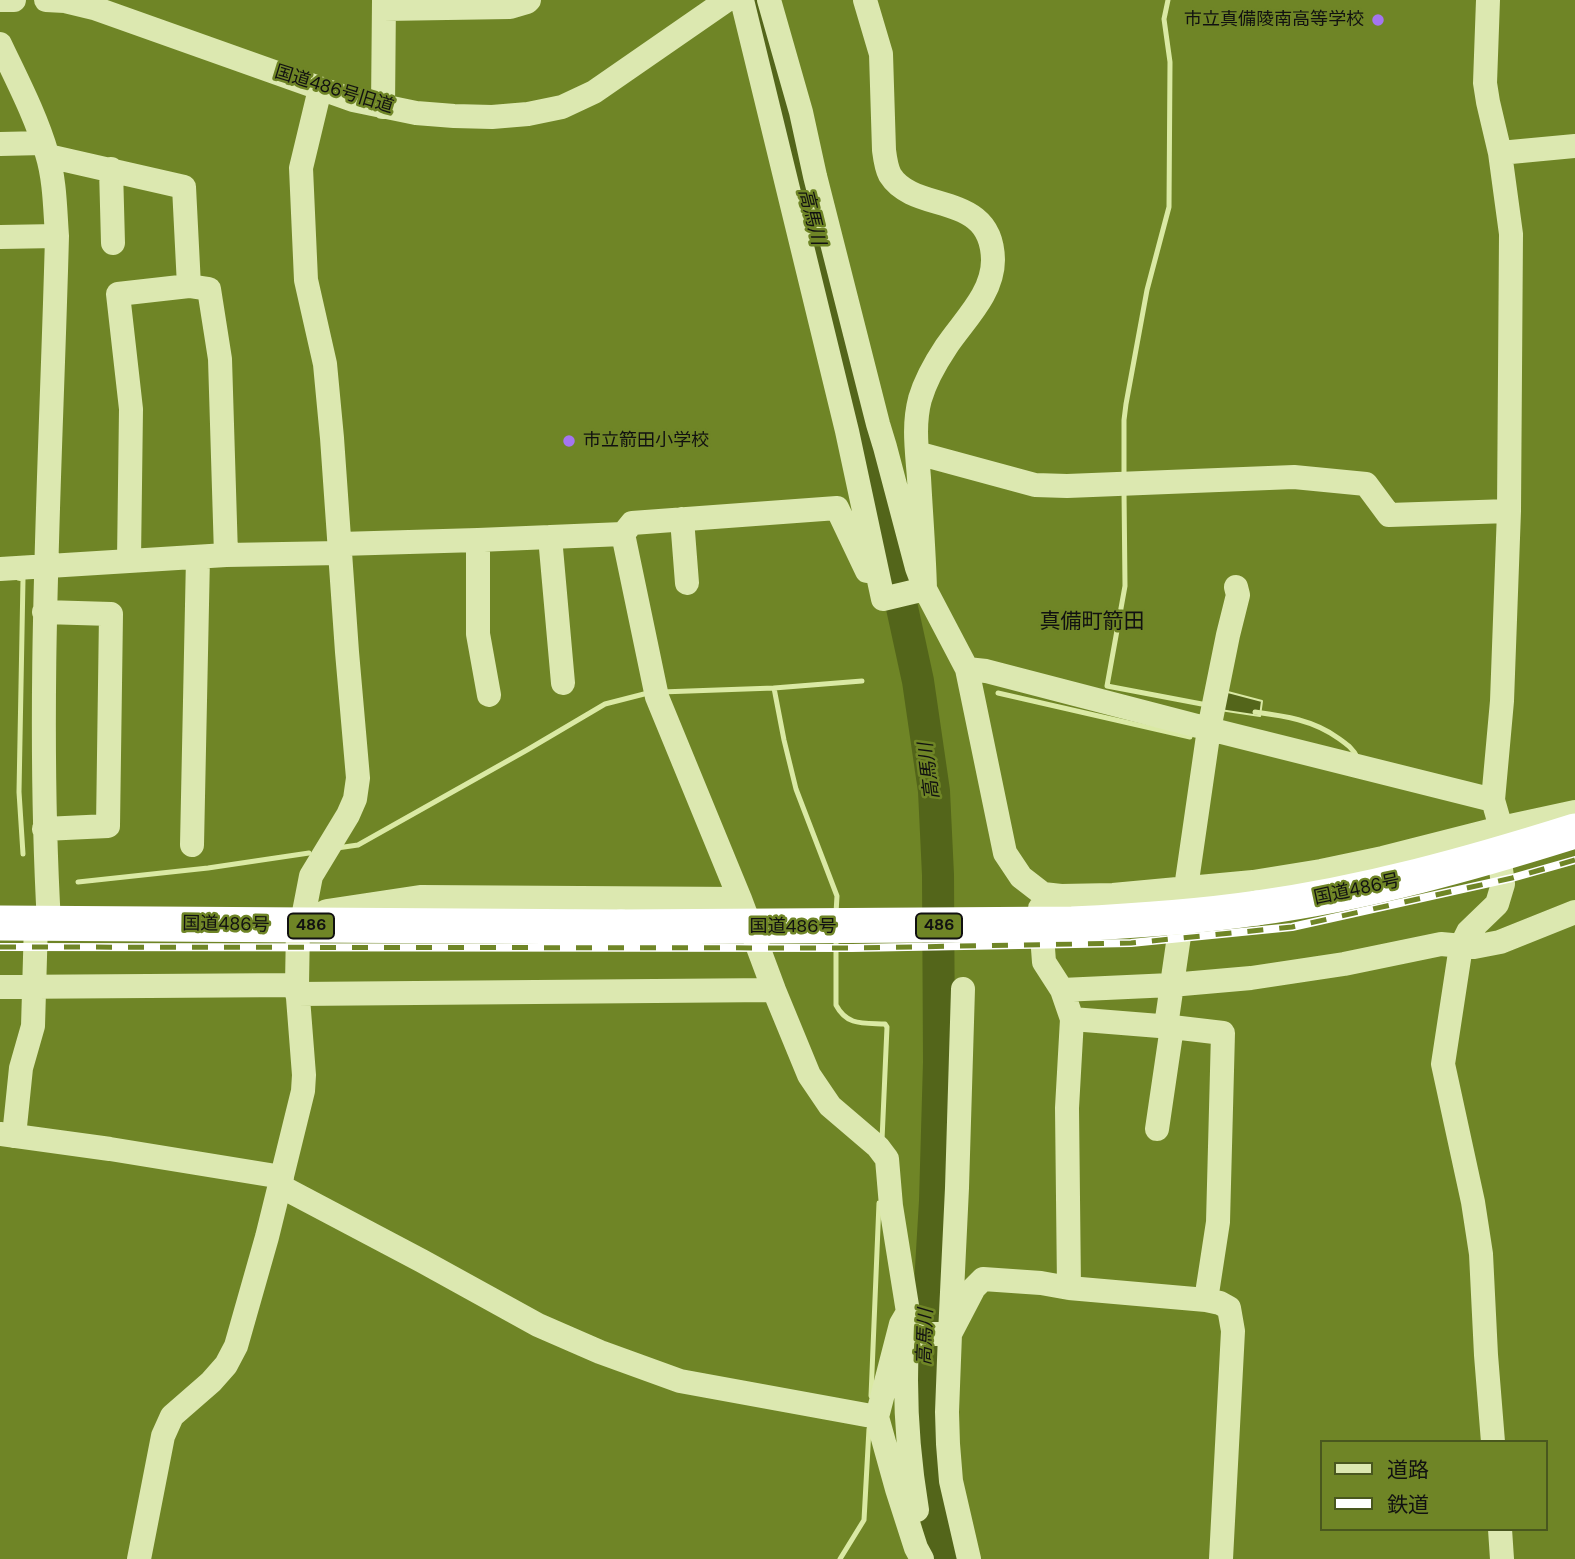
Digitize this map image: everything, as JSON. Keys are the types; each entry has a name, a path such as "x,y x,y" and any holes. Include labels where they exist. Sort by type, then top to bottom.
{"highway":[{"name":"国道486号","path":"0,923 621,928 1072,924 1143,920 1216,914 1360,891 1421,876 1500,841 1575,831"}],"street":[{"path":"0,0 13,0"},
{"name":"国道486号旧道","path":"46,0 65,1 94,8 320,89 383,107 416,113 492,117 528,114 562,107 594,92 727,0"},
{"path":"383,107 384,5 510,6 529,0"},
{"path":"742,0 887,598"},
{"path":"769,0 801,112 921,591 967,668 1005,853 1021,877 1043,894 1061,897 1253,882 1383,858 1500,841 1575,813"},
{"path":"865,0 881,54 884,150 890,175 899,186 968,213 982,224 990,242 993,260 990,281 980,300 945,348 921,398 915,428 921,591"},
{"path":"1488,0 1485,83 1500,153 1511,234 1509,511 1502,701 1493,800 1500,841 1503,884 1497,904 1468,932 1461,946 1443,1064 1473,1202 1481,1254 1493,1440"},
{"path":"0,44 35,118 45,149 54,191 57,236 45,566 42,923 33,1026 20,1068 7,1135 110,1149 281,1182 538,1325 600,1352 680,1381 877,1417"},
{"path":"139,1559 167,1425 172,1416 226,1365 236,1346 303,1091 297,990 298,926 304,912 311,876 348,815 355,799 358,778 325,364 306,280 301,168 320,89"},
{"path":"0,144 45,149 184,187 189,286"},
{"path":"1500,153 1575,146"},
{"path":"111,169 113,243"},
{"path":"0,237 57,236"},
{"path":"129,560 131,409 118,294 189,286 209,289 219,359 226,555"},
{"path":"917,453 1035,485 1294,477 1366,484 1389,515 1509,511"},
{"path":"0,569 478,540 623,534 632,523 837,508 875,589 887,598 921,591"},
{"path":"682,519 687,583"},
{"path":"623,534 656,692 809,1075 830,1106 878,1147 887,1159 891,1206 910,1327 906,1413 909,1455 924,1559"},
{"path":"550,537 563,683"},
{"path":"478,540 478,634 489,695"},
{"path":"192,845 198,557"},
{"path":"1157,1129 1171,985 1210,724 1238,596 1236,587"},
{"path":"44,612 111,614 108,826 44,830"},
{"path":"967,668 1210,724 1493,800"},
{"path":"1043,894 1040,910 1044,962 1062,990 1072,1019 1067,1108 1069,1288"},
{"path":"298,926 327,911 420,897 740,899"},
{"path":"1062,990 1251,978 1344,964 1441,944 1475,947 1500,942 1575,912"},
{"path":"0,987 774,990"},
{"path":"963,989 957,1188 946,1334 951,1481 968,1559"},
{"path":"1072,1019 1223,1033 1217,1222 1206,1300"},
{"path":"946,1334 974,1287 983,1279 1206,1300 1229,1308 1233,1331 1221,1559"},
{"path":"924,1559 916,1548 877,1417 901,1324 946,1334"},
{"path":"1500,1531 1502,1559"}],"shaded area":[{"path":"1224,691 1262,701 1260,716 1220,710"}],"waterway":[{"name":"高馬川","path":"755,0 807,191 835,316 847,355 918,681 934,791 938,875 939,1062 935,1201 925,1369 927,1439 934,1508 946,1559"},
{"path":"1124,478 1126,404 1147,290 1169,207 1170,62 1164,19 1168,0"},
{"path":"1124,491 1125,586 1107,686 1207,705"},
{"path":"18,578 23,579 19,792 23,854"},
{"path":"661,692 774,688 862,681"},
{"name":"高馬川","path":"911,681 926,682"},
{"path":"774,688 796,789 837,896 836,913"},
{"path":"337,848 358,845 605,704 648,693"},
{"path":"998,693 1190,737"},
{"path":"1255,712 1288,717 1319,727 1346,744 1357,757"},
{"path":"78,882 208,868 309,853"},
{"path":"836,937 836,1005 840,1012 851,1020 885,1024 887,1027 882,1140"},
{"path":"871,1396 879,1203"},
{"path":"840,1559 864,1520 869,1429"}],"railway":[{"path":"0,947 852,948 1131,943 1292,927 1512,878 1575,860"}],"place":[{"name":"市立真備陵南高等学校","path":"1378,20"},
{"name":"市立箭田小学校","path":"569,441"}],"district":[{"name":"真備町箭田","path":"1092,622"}]}
